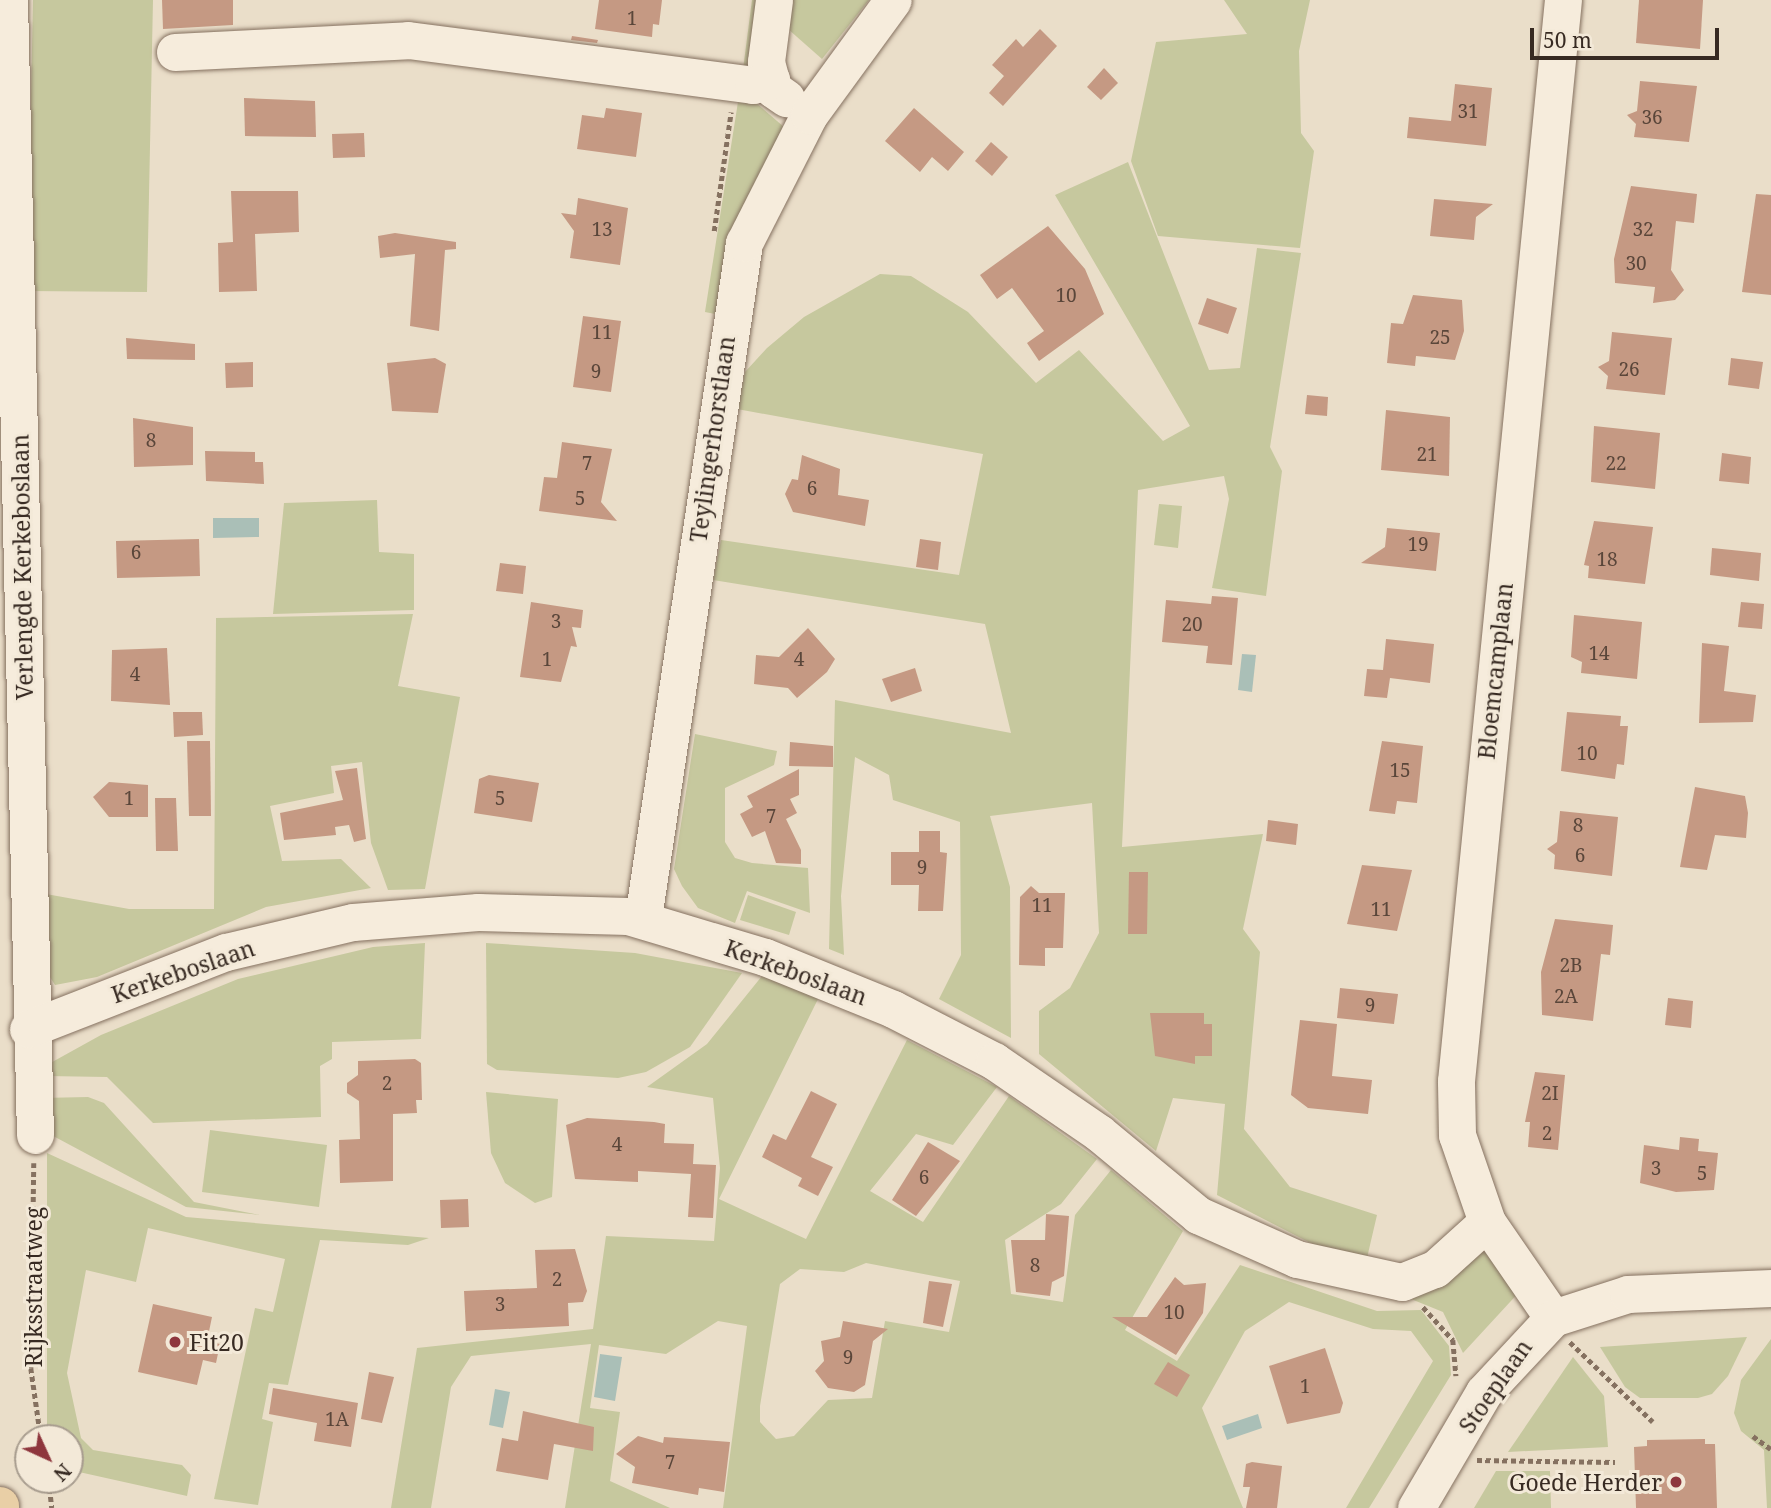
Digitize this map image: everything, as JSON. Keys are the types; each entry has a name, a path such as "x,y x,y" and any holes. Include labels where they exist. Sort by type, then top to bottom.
{"street":[{"name":"Verlengde Kerkeboslaan","path":"9,0 28,1029 34,1135"},
{"path":"774,0 766,62 773,89 809,115"},
{"name":"Teylingerhorstlaan","path":"643,919 744,243 809,115 893,0"},
{"name":"Bloemcamplaan","path":"1560,1329 1487,1223 1457,1135 1456,1081 1563,0"},
{"path":"175,52 408,40 753,85 771,80"},
{"name":"Kerkeboslaan","path":"28,1029 226,952 353,922 478,912 643,919 829,980 994,1061 1099,1133 1198,1215 1297,1259 1402,1282 1435,1269 1487,1223"},
{"name":"Stoeplaan","path":"1416,1508 1484,1392 1560,1329 1628,1294 1771,1288"}],"path":[{"name":"Rijksstraatweg","path":"34,1135 31,1368 39,1424"},
{"path":"1409,1303 1434,1314 1453,1340 1457,1388"},
{"path":"1560,1329 1653,1422"},
{"path":"1753,1436 1771,1450"},
{"path":"1476,1460 1615,1462"}],"green space":[{"path":"33,0 153,0 147,292 27,291"},
{"path":"752,0 764,0 754,79 742,77"},
{"path":"793,0 869,0 822,59 788,29"},
{"path":"1224,0 1310,0 1299,51 1301,133 1314,151 1300,248 1158,236 1131,161 1156,42 1247,34"},
{"path":"740,89 784,127 715,314 705,312"},
{"path":"1128,162 1209,370 1240,368 1257,248 1301,253 1270,447 1282,471 1266,596 1212,588 1229,499 1224,476 1138,490 1122,847 1263,834 1243,929 1260,952 1244,1129 1290,1187 1377,1215 1367,1258 1328,1252 1217,1195 1225,1104 1173,1098 1156,1151 1039,1054 1039,1011 1070,988 1099,933 1092,803 990,816 1010,887 1011,1038 939,999 961,955 960,822 893,800 889,775 855,757 841,896 844,955 829,949 835,700 1011,733 985,624 713,580 721,540 959,575 983,454 737,409 745,372 767,348 804,317 880,274 911,276 968,312 1036,383 1079,350 1163,441 1190,426 1055,195"},
{"path":"377,500 379,552 414,554 414,610 273,614 284,503"},
{"path":"1159,504 1182,506 1178,548 1154,545"},
{"path":"413,614 398,686 460,697 425,889 388,890 371,843 362,762 331,766 334,793 270,806 282,861 341,859 371,888 266,907 97,977 55,985 48,974 46,894 129,909 214,909 216,618"},
{"path":"695,734 777,751 774,765 725,788 725,842 735,858 752,863 808,868 810,913 747,891 735,923 698,908 682,886 674,869"},
{"path":"748,895 796,912 789,935 740,920"},
{"path":"425,943 421,1039 332,1042 332,1059 320,1066 321,1117 153,1123 107,1077 46,1076 45,1066 101,1035 238,979 373,947"},
{"path":"486,943 635,953 742,973 690,1047 646,1072 618,1078 497,1070 487,1064"},
{"path":"762,976 819,997 719,1199 806,1239 907,1040 997,1087 953,1145 916,1134 870,1191 923,1222 1009,1096 1097,1159 1061,1204 1005,1240 1011,1294 1063,1302 1075,1215 1111,1170 1183,1231 1125,1330 1177,1361 1240,1265 1377,1311 1421,1310 1449,1346 1451,1375 1369,1508 1346,1508 1433,1361 1411,1331 1373,1329 1289,1302 1245,1331 1202,1408 1243,1508 723,1508 747,1326 718,1321 666,1354 599,1345 590,1408 620,1412 610,1481 670,1508 565,1508 591,1344 471,1356 451,1387 431,1508 391,1508 417,1348 593,1329 606,1236 714,1241 720,1168 713,1098 647,1087 707,1044","holes":["866,1263 960,1281 949,1332 885,1321 872,1398 828,1400 794,1436 776,1439 760,1422 760,1406 780,1284 800,1269 844,1272"]},
{"path":"486,1092 558,1099 552,1197 535,1203 505,1183 491,1153"},
{"path":"88,1097 104,1103 194,1202 260,1215 186,1207 42,1130 41,1098"},
{"path":"210,1130 327,1145 319,1207 202,1192"},
{"path":"47,1153 186,1217 429,1238 408,1245 320,1240 288,1385 269,1383 262,1419 273,1422 258,1505 214,1499 255,1308 273,1312 285,1259 148,1228 136,1282 86,1270 67,1373 78,1424 47,1424"},
{"path":"1492,1250 1522,1289 1463,1353 1443,1312 1411,1299 1433,1289 1475,1251"},
{"path":"1747,1337 1728,1376 1712,1394 1698,1398 1640,1398 1625,1387 1600,1347"},
{"path":"1771,1339 1771,1508 1767,1508 1764,1450 1741,1431 1734,1413 1741,1380"},
{"path":"1573,1357 1604,1396 1608,1447 1508,1452"},
{"path":"84,1441 93,1450 182,1465 191,1475 187,1496 84,1473"},
{"path":"1496,1471 1550,1471 1551,1508 1474,1508"}],"shaded area":[{"path":"213,518 259,518 259,537 213,538"},
{"path":"1242,654 1256,655 1252,692 1238,690"},
{"path":"600,1354 622,1357 615,1401 594,1397"},
{"path":"495,1389 510,1392 503,1428 489,1425"},
{"path":"1258,1414 1262,1428 1227,1440 1222,1426"}],"building":[{"path":"162,0 233,0 233,25 163,29"},
{"path":"599,0 662,0 659,25 653,24 652,37 595,29"},
{"path":"1639,0 1703,0 1700,49 1636,43"},
{"path":"1040,29 1057,46 1003,106 989,93 1004,76 992,65 1016,39 1023,47"},
{"path":"572,36 598,40 597,43 571,40"},
{"path":"1104,68 1118,83 1101,100 1087,87"},
{"path":"1640,81 1697,86 1689,142 1634,137 1636,124 1627,115 1637,111"},
{"path":"1455,84 1492,88 1486,146 1407,138 1409,117 1451,121"},
{"path":"244,98 315,101 316,137 245,136"},
{"path":"606,108 642,113 636,157 577,149 582,115 604,118"},
{"path":"914,108 964,152 948,171 932,157 920,172 885,141"},
{"path":"364,133 365,157 333,158 332,134"},
{"path":"991,142 1008,157 992,176 975,161"},
{"path":"1631,186 1697,194 1694,223 1676,221 1671,270 1684,290 1675,300 1653,303 1655,287 1615,283 1614,259"},
{"path":"231,191 298,191 299,232 255,234 257,291 219,292 218,243 233,242"},
{"path":"1756,194 1771,195 1771,295 1742,292"},
{"path":"578,198 628,208 620,265 570,258 574,231 561,213 576,215"},
{"path":"1434,199 1493,204 1476,217 1474,240 1430,236"},
{"path":"1048,226 1085,269 1104,314 1039,361 1027,343 1044,331 1012,288 997,299 980,275"},
{"path":"395,233 456,242 456,249 445,250 439,331 410,326 415,254 380,258 378,236"},
{"path":"1413,295 1462,300 1464,331 1455,360 1416,356 1415,366 1387,363 1391,323 1403,324"},
{"path":"1207,298 1237,308 1228,334 1198,324"},
{"path":"583,316 621,321 611,392 573,387"},
{"path":"1612,332 1672,338 1665,395 1606,389 1608,376 1598,367 1609,361"},
{"path":"126,338 195,344 195,360 127,359"},
{"path":"435,358 446,364 438,413 392,411 387,363"},
{"path":"1731,358 1763,362 1759,389 1728,385"},
{"path":"253,362 253,387 226,388 225,363"},
{"path":"1307,395 1328,397 1327,416 1305,414"},
{"path":"1386,410 1450,417 1449,476 1381,470"},
{"path":"133,418 193,427 193,465 134,467"},
{"path":"1594,426 1660,433 1655,489 1591,482"},
{"path":"562,442 612,449 601,502 617,521 539,511 544,477 557,478"},
{"path":"205,451 255,452 255,462 263,462 264,484 206,481"},
{"path":"1722,453 1751,457 1749,484 1719,481"},
{"path":"802,455 840,469 838,495 869,500 865,526 793,512 785,494 792,479 798,480"},
{"path":"1594,521 1653,527 1645,584 1588,578 1589,566 1584,565"},
{"path":"1387,528 1440,533 1436,571 1361,563 1385,547"},
{"path":"199,539 200,576 117,578 116,541"},
{"path":"920,539 941,542 938,570 916,567"},
{"path":"1712,548 1761,553 1759,581 1710,575"},
{"path":"500,563 526,566 523,594 496,591"},
{"path":"1212,596 1238,598 1232,665 1206,663 1208,646 1162,642 1166,600 1211,604"},
{"path":"531,602 583,610 581,628 572,627 577,647 571,646 561,682 520,677"},
{"path":"1741,602 1764,604 1762,629 1738,627"},
{"path":"1574,615 1642,622 1637,679 1581,673 1582,662 1571,657"},
{"path":"808,628 835,659 827,672 797,698 788,688 754,684 756,655 779,657"},
{"path":"1386,639 1434,644 1430,683 1390,678 1387,698 1364,696 1367,669 1383,670"},
{"path":"1702,643 1729,646 1724,691 1756,695 1753,722 1699,723"},
{"path":"167,648 170,705 111,701 112,650"},
{"path":"915,668 922,691 891,702 882,679"},
{"path":"173,712 202,712 203,735 174,737"},
{"path":"1567,712 1621,716 1620,726 1628,726 1624,765 1617,764 1615,779 1561,771"},
{"path":"187,741 210,741 211,816 189,816"},
{"path":"1382,741 1423,746 1417,803 1397,801 1395,814 1369,811"},
{"path":"790,742 833,746 833,767 789,766"},
{"path":"357,768 366,839 354,842 349,825 335,827 336,835 284,840 280,813 343,800 335,771"},
{"path":"799,769 799,795 790,799 797,813 786,819 801,850 801,864 776,863 765,831 752,837 740,814 753,807 747,796"},
{"path":"489,775 539,783 532,822 474,813 479,779"},
{"path":"109,782 148,785 148,817 109,817 93,797"},
{"path":"1695,787 1745,796 1748,813 1746,838 1715,835 1707,870 1680,867"},
{"path":"155,798 176,798 178,851 156,851"},
{"path":"1560,811 1618,817 1612,876 1554,869 1555,855 1547,849 1557,842"},
{"path":"1268,820 1298,824 1296,845 1266,841"},
{"path":"919,831 940,831 940,852 947,853 943,911 918,911 919,885 891,885 891,852 919,852"},
{"path":"1362,865 1412,870 1397,931 1347,924"},
{"path":"1129,872 1148,872 1147,934 1128,934"},
{"path":"1031,886 1039,893 1065,893 1063,948 1045,948 1045,966 1019,965 1020,897"},
{"path":"1555,919 1613,925 1610,955 1601,954 1593,1021 1542,1015 1541,972"},
{"path":"1340,988 1398,994 1394,1024 1337,1018"},
{"path":"1668,998 1693,1001 1691,1028 1665,1025"},
{"path":"1150,1013 1204,1013 1204,1024 1212,1024 1212,1056 1195,1056 1195,1064 1155,1056"},
{"path":"1300,1020 1337,1024 1332,1076 1372,1080 1368,1114 1308,1108 1291,1095"},
{"path":"415,1059 421,1063 422,1100 416,1100 417,1113 393,1114 393,1181 340,1183 339,1140 360,1139 359,1101 347,1093 347,1083 358,1075 358,1061"},
{"path":"1535,1072 1565,1075 1558,1150 1528,1147 1530,1122 1525,1122"},
{"path":"811,1091 837,1104 811,1157 833,1167 818,1196 798,1186 802,1178 762,1157 773,1134 786,1140"},
{"path":"587,1118 665,1124 664,1143 694,1144 693,1164 716,1165 713,1218 688,1217 691,1174 638,1171 638,1182 575,1179 566,1125"},
{"path":"1680,1137 1699,1139 1698,1151 1718,1153 1714,1190 1676,1192 1640,1183 1644,1145 1679,1150"},
{"path":"928,1142 960,1161 916,1216 892,1200"},
{"path":"468,1199 469,1227 441,1228 440,1200"},
{"path":"1046,1214 1069,1216 1064,1276 1052,1282 1050,1296 1016,1292 1011,1240 1045,1240"},
{"path":"575,1249 587,1291 583,1302 568,1303 569,1326 466,1331 464,1291 537,1288 535,1250"},
{"path":"1175,1277 1184,1285 1206,1283 1203,1313 1176,1355 1112,1317 1147,1317"},
{"path":"929,1281 952,1284 943,1327 923,1323"},
{"path":"153,1304 212,1317 207,1341 220,1344 216,1363 203,1360 197,1385 138,1372"},
{"path":"843,1321 888,1329 873,1341 865,1385 854,1392 828,1388 815,1371 824,1361 821,1341 840,1337"},
{"path":"1325,1348 1343,1403 1340,1413 1287,1424 1269,1366"},
{"path":"1168,1362 1190,1375 1177,1397 1154,1384"},
{"path":"369,1372 394,1377 382,1423 361,1419"},
{"path":"273,1388 358,1403 351,1447 314,1441 317,1423 269,1414"},
{"path":"523,1411 594,1427 593,1451 554,1444 548,1480 496,1471 502,1438 518,1441"},
{"path":"638,1436 663,1443 664,1437 730,1442 724,1492 699,1488 698,1495 632,1483 635,1467 616,1454"},
{"name":"Goede Herder","path":"1705,1439 1705,1444 1715,1444 1717,1508 1636,1508 1634,1447 1647,1446 1647,1440"},
{"path":"1252,1462 1282,1466 1277,1508 1246,1508 1250,1487 1243,1487 1246,1464"}],"place":[{"name":"Fit20","path":"175,1342"},
{"name":"Goede Herder","path":"1676,1482"}]}
